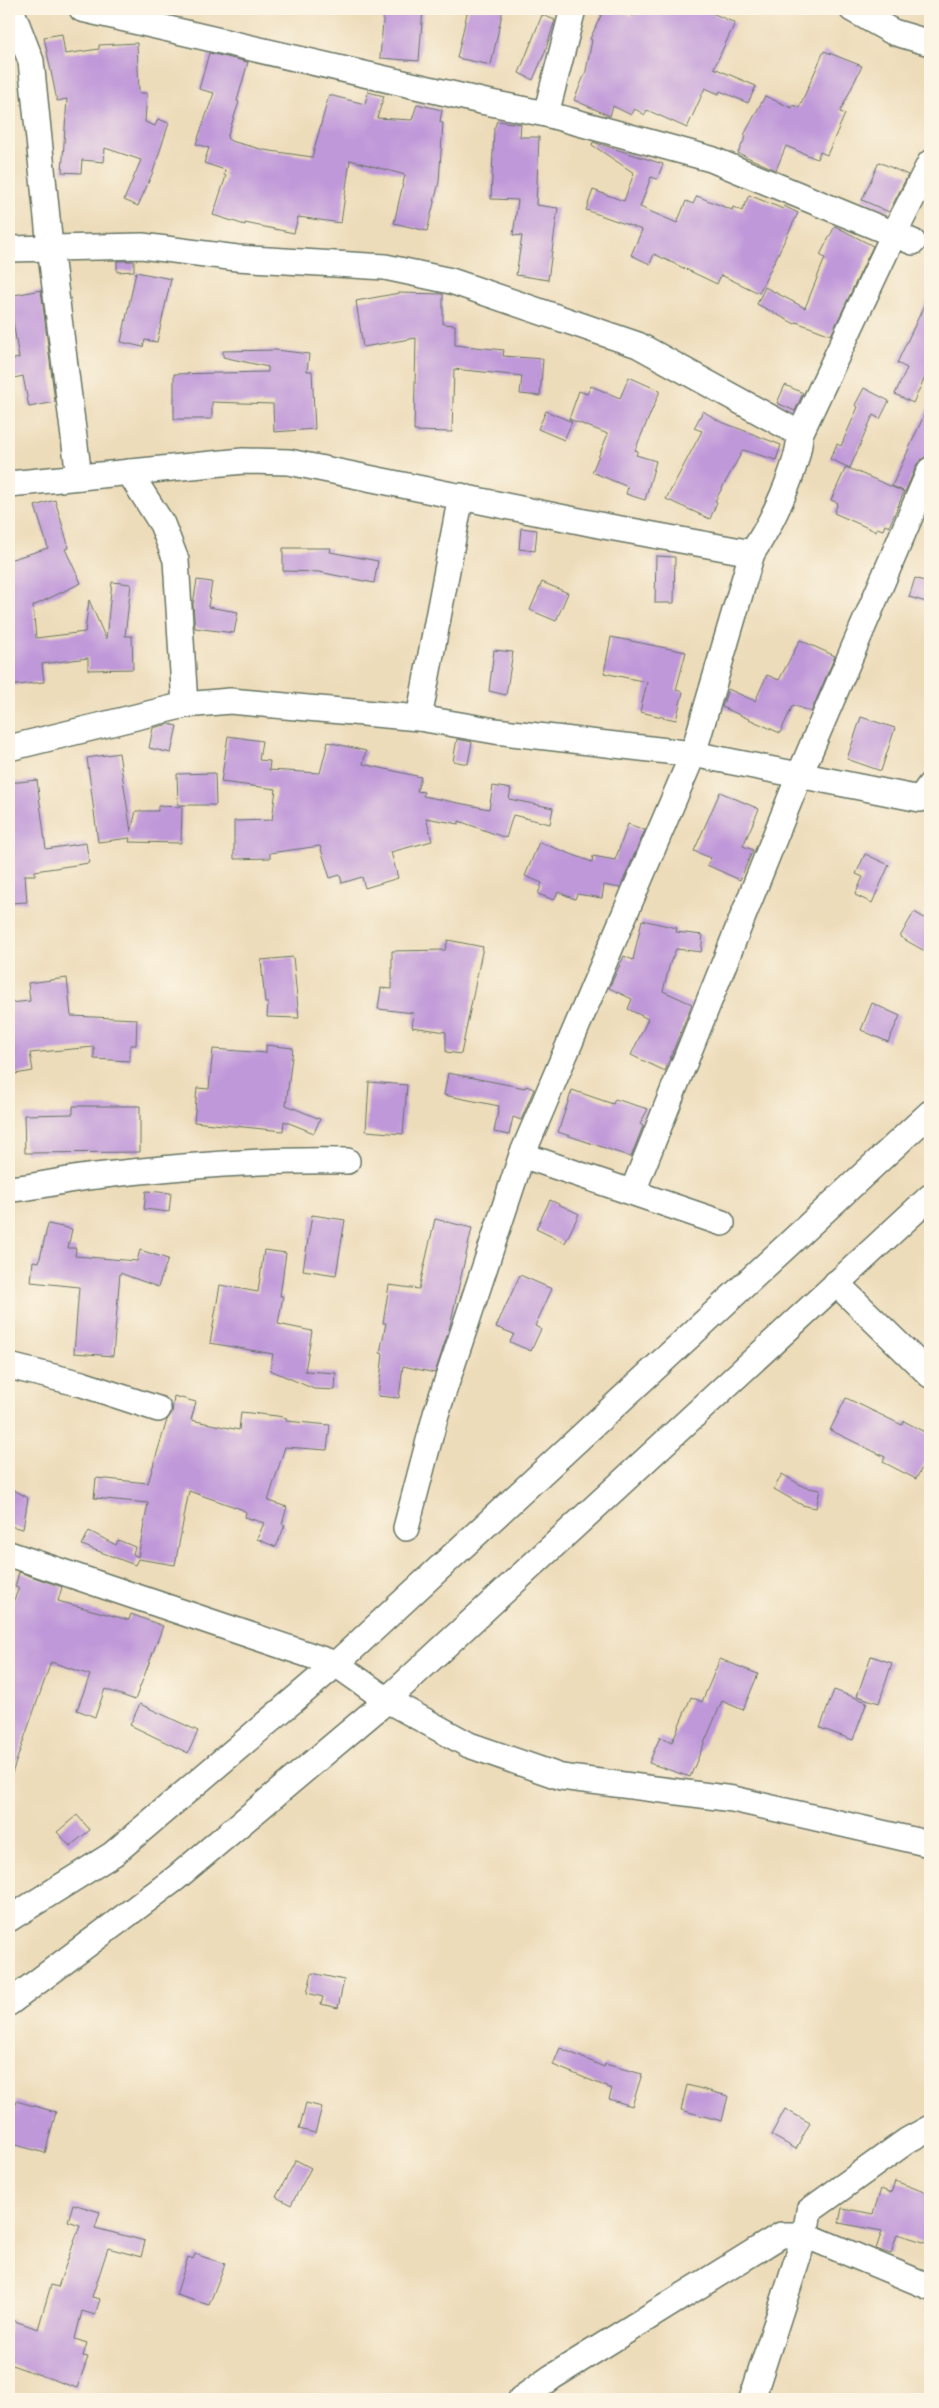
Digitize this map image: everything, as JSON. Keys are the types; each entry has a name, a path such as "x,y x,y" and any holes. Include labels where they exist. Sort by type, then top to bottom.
{"street":[{"path":"10,9 30,61 50,247 79,477"},
{"path":"82,9 481,101 546,114 711,159 903,238"},
{"path":"546,114 573,9"},
{"path":"852,9 893,32 930,43"},
{"path":"406,1528 436,1414 522,1155 693,754 752,552 765,534 800,451 800,434 903,238 930,163"},
{"path":"9,249 142,246 257,259 385,267 451,281 638,345 800,434"},
{"path":"9,484 243,461 289,462 604,526 752,552"},
{"path":"633,1191 800,774 930,470"},
{"path":"129,472 162,524 176,560 184,705"},
{"path":"419,718 461,496"},
{"path":"9,748 184,705 230,701 419,718 495,731 693,754 920,799 930,785"},
{"path":"9,1919 114,1854 336,1664 930,1113"},
{"path":"522,1155 633,1191 722,1224"},
{"path":"9,1189 39,1187 90,1176 162,1168 303,1160 347,1161"},
{"path":"9,2003 176,1878 386,1700 930,1197"},
{"path":"836,1283 930,1375"},
{"path":"9,1366 82,1384 158,1409"},
{"path":"9,1554 336,1664 386,1700 470,1745 561,1776 733,1799 930,1844"},
{"path":"752,2399 805,2234 809,2211 908,2140 930,2128"},
{"path":"521,2399 552,2377 782,2235 805,2234 930,2287"}],"building":[{"path":"384,9 423,9 419,61 380,58"},
{"path":"468,9 503,9 491,65 457,58"},
{"path":"604,9 617,9 633,16 636,9 703,9 735,23 714,68 756,86 748,103 720,91 719,94 705,88 687,128 647,110 645,115 635,109 631,115 613,106 610,116 574,100 586,71 592,40 590,39"},
{"path":"542,15 555,20 545,52 533,80 519,73"},
{"path":"62,34 65,54 99,49 99,45 137,43 139,93 147,93 145,122 155,126 158,119 169,123 153,172 138,206 124,200 141,160 105,148 104,162 82,160 81,173 62,172 67,99 57,101 44,37"},
{"path":"824,51 862,66 840,112 845,114 827,155 820,152 817,159 786,146 776,170 738,153 746,136 744,135 765,96 792,108 793,105 799,108"},
{"path":"209,53 248,62 237,101 239,102 227,138 231,141 264,150 312,157 329,95 365,104 368,92 384,96 377,118 412,120 417,104 442,110 440,122 443,123 439,182 427,231 394,223 405,175 350,160 341,223 298,217 294,233 245,223 245,225 213,215 226,176 224,175 225,170 204,163 209,148 196,144 214,93 199,89"},
{"path":"497,121 521,124 520,137 539,137 536,205 558,208 548,280 516,275 522,236 513,235 518,200 491,199 494,129"},
{"path":"593,142 663,164 657,179 651,177 640,207 677,223 686,201 693,204 697,196 732,210 733,207 742,211 749,195 783,209 784,206 798,213 759,293 721,275 717,284 654,254 650,264 631,255 642,230 586,210 593,190 624,201 634,173 592,145"},
{"path":"879,162 908,175 889,212 862,200"},
{"path":"835,226 873,246 831,335 796,322 795,324 757,304 765,287 805,308 825,258 820,255"},
{"path":"117,261 134,261 134,271 117,272"},
{"path":"136,272 171,279 157,342 145,340 143,347 121,342"},
{"path":"41,290 55,402 29,407 23,376 9,379 9,360 19,358 9,296"},
{"path":"399,293 443,294 443,324 455,325 455,345 504,350 503,356 543,359 540,396 520,394 522,376 454,369 452,432 414,431 416,338 363,347 356,301"},
{"path":"930,293 930,366 913,403 895,394 907,368 897,363"},
{"path":"276,350 309,354 307,371 312,371 315,429 274,432 273,404 212,402 212,419 174,419 174,374 268,372 268,367 223,357 223,351"},
{"path":"629,377 660,391 635,450 638,451 636,455 656,461 645,500 626,494 628,487 592,472 608,434 569,419 579,391 587,394 591,386 620,398"},
{"path":"785,385 803,393 795,411 777,403"},
{"path":"864,388 889,401 880,419 873,415 850,468 830,459 837,444 841,446 858,407 855,405"},
{"path":"930,402 930,449 927,456 917,464 905,492 892,486"},
{"path":"546,411 572,422 564,440 538,429"},
{"path":"703,411 719,421 781,445 776,460 743,450 715,501 717,502 710,519 666,499 702,431 694,428"},
{"path":"846,467 904,492 889,527 885,525 883,530 877,528 875,531 834,513 838,503 831,500"},
{"path":"55,500 69,548 65,549 81,583 33,606 36,638 85,632 89,600 106,639 112,582 131,584 125,636 132,636 133,669 88,670 88,658 42,664 44,682 9,686 9,560 48,548 35,506"},
{"path":"521,528 537,530 535,551 519,549"},
{"path":"283,548 331,548 330,552 378,561 374,583 319,572 283,571"},
{"path":"656,556 675,557 674,603 655,603"},
{"path":"915,578 930,583 930,603 909,597"},
{"path":"197,580 212,582 208,607 238,612 234,633 195,628 193,604"},
{"path":"542,582 568,593 556,621 530,610"},
{"path":"611,637 686,652 676,690 683,692 676,720 640,712 647,682 604,673"},
{"path":"800,640 835,656 811,712 793,705 780,733 722,707 728,689 755,701 767,675 779,680"},
{"path":"494,650 513,652 506,695 489,691"},
{"path":"861,717 895,728 881,771 847,759"},
{"path":"169,724 177,726 171,753 149,748 153,728"},
{"path":"228,736 262,741 259,760 270,761 269,770 320,773 328,742 366,751 363,764 421,777 417,791 424,792 423,796 489,809 493,786 511,789 509,799 553,808 550,824 513,815 506,838 459,821 459,824 426,818 432,841 391,852 398,878 365,888 362,877 342,883 340,875 330,878 320,846 270,853 270,858 234,859 234,821 272,820 276,789 221,782"},
{"path":"457,739 472,742 468,764 453,761"},
{"path":"119,753 131,832 136,811 158,811 158,806 182,807 181,843 129,842 130,838 98,842 87,758"},
{"path":"215,773 216,805 178,805 177,774"},
{"path":"37,780 46,849 86,843 89,863 35,871 35,875 25,875 27,902 9,903 9,783"},
{"path":"720,792 759,809 743,846 753,850 740,880 707,865 711,858 694,851"},
{"path":"628,824 645,830 620,888 604,885 602,898 577,894 575,899 558,892 554,900 538,894 542,883 525,876 539,842 592,862 593,856 615,860"},
{"path":"865,854 889,865 872,903 855,895 863,877 856,874"},
{"path":"914,912 930,921 930,954 900,937"},
{"path":"642,920 677,928 676,932 703,935 701,952 676,949 670,963 663,991 692,1004 665,1071 631,1055 648,1019 628,1009 632,999 609,988 624,956 633,960"},
{"path":"448,940 483,947 461,1054 446,1052 446,1032 412,1027 414,1013 378,1009 381,988 392,989 392,951 445,950"},
{"path":"293,957 299,1018 267,1017 268,1003 265,1003 261,960"},
{"path":"67,978 71,1016 137,1019 136,1045 130,1045 130,1061 94,1059 94,1047 30,1053 33,1071 9,1075 9,1003 30,1001 28,983"},
{"path":"872,1003 900,1016 888,1042 861,1030"},
{"path":"266,1045 293,1048 286,1105 320,1119 314,1133 284,1121 283,1131 194,1122 197,1088 209,1089 213,1049 266,1053"},
{"path":"448,1073 534,1089 521,1120 513,1117 509,1135 494,1132 499,1106 444,1095"},
{"path":"369,1082 407,1085 403,1134 366,1131"},
{"path":"572,1090 613,1104 615,1099 648,1109 640,1124 643,1126 631,1157 558,1132"},
{"path":"73,1106 140,1106 140,1152 25,1153 24,1115 73,1114"},
{"path":"146,1191 171,1193 169,1212 144,1209"},
{"path":"550,1200 579,1214 565,1243 536,1229"},
{"path":"312,1215 345,1220 336,1275 303,1270"},
{"path":"435,1219 472,1228 449,1330 435,1373 403,1366 399,1398 378,1396 383,1354 380,1353 386,1323 383,1323 389,1285 419,1289"},
{"path":"48,1224 72,1229 68,1248 76,1248 75,1256 137,1261 140,1250 168,1259 158,1287 120,1273 113,1356 74,1353 79,1287 31,1282 33,1261 39,1262"},
{"path":"264,1250 286,1253 280,1296 283,1296 278,1324 312,1331 305,1371 336,1373 335,1390 314,1389 270,1370 273,1354 210,1343 220,1285 258,1292"},
{"path":"520,1275 552,1289 535,1326 541,1329 531,1351 510,1342 514,1334 496,1327"},
{"path":"174,1396 196,1402 191,1420 239,1430 241,1412 287,1418 286,1421 330,1425 327,1450 285,1447 268,1501 287,1507 282,1524 285,1525 276,1547 257,1539 264,1523 245,1517 246,1512 241,1509 189,1491 175,1565 138,1559 135,1565 82,1545 89,1531 116,1545 118,1540 135,1547 133,1554 138,1557 148,1503 94,1498 96,1478 148,1483 167,1420 172,1413"},
{"path":"846,1398 902,1425 904,1421 930,1435 930,1452 916,1479 883,1462 885,1457 830,1430"},
{"path":"782,1474 804,1487 820,1490 816,1508 802,1505 774,1489"},
{"path":"9,1487 28,1498 23,1529 9,1526"},
{"path":"19,1572 62,1587 58,1601 129,1620 131,1614 163,1626 135,1700 105,1689 95,1717 77,1710 90,1675 51,1662 11,1776 9,1776 9,1731 15,1714 9,1711 9,1611 19,1588 15,1587"},
{"path":"871,1656 892,1663 879,1703 857,1696"},
{"path":"720,1659 758,1674 743,1710 722,1701 690,1777 649,1763 660,1737 672,1742 691,1697 702,1702"},
{"path":"834,1690 867,1702 853,1740 820,1728"},
{"path":"140,1704 198,1731 188,1753 130,1725"},
{"path":"77,1815 90,1830 70,1846 57,1832"},
{"path":"312,1973 344,1980 338,2008 321,2004 323,1997 307,1993"},
{"path":"560,2048 604,2067 605,2064 642,2074 632,2106 609,2099 612,2089 553,2065"},
{"path":"687,2085 728,2096 722,2121 681,2110"},
{"path":"16,2101 56,2112 45,2153 9,2143 9,2129"},
{"path":"306,2103 322,2107 315,2133 299,2129"},
{"path":"785,2109 810,2123 796,2149 771,2135"},
{"path":"296,2160 311,2168 291,2205 276,2197"},
{"path":"895,2181 930,2194 930,2244 897,2234 891,2254 876,2249 882,2231 839,2223 842,2208 873,2214 881,2189 891,2193"},
{"path":"73,2204 100,2212 95,2228 145,2241 141,2257 108,2248 92,2297 100,2299 95,2315 82,2311 75,2339 87,2343 83,2356 88,2357 77,2388 9,2364 9,2319 38,2329 51,2285 58,2287 80,2225 68,2221"},
{"path":"195,2254 225,2264 209,2305 176,2295 188,2257 193,2259"}]}
